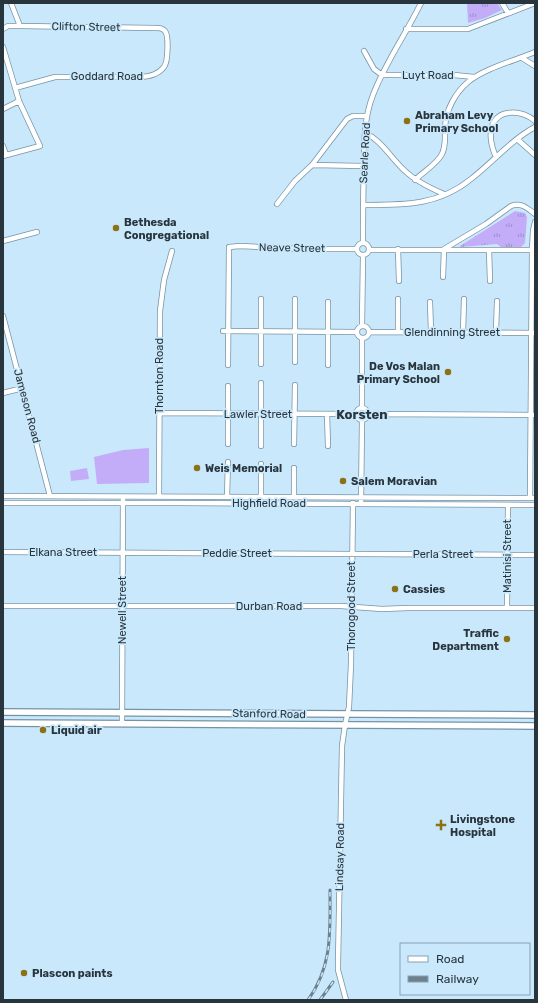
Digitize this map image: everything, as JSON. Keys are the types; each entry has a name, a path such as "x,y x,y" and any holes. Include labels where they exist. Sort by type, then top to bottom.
{"main road":[{"name":"Stanford Road","path":"3,712 535,715"},
{"name":"Stanford Road","path":"3,723 535,726"}],"street":[{"path":"11,3 20,26"},
{"name":"Searle Road","path":"364,243 363,205 365,133 367,116 373,94 382,75 421,3"},
{"path":"502,3 508,13"},
{"path":"406,29 463,30 535,3"},
{"name":"Clifton Street","path":"3,29 11,26 156,28 162,29 167,34"},
{"name":"Goddard Road","path":"15,88 55,77 149,76 160,71 166,63 167,34"},
{"path":"3,47 4,58 19,101 40,146 4,156 3,146"},
{"path":"364,51 374,69 382,75"},
{"path":"415,180 442,154 445,123 450,107 461,89 474,77 535,52"},
{"path":"522,58 535,66"},
{"name":"Luyt Road","path":"382,75 454,75 474,77"},
{"path":"3,109 19,101"},
{"path":"496,157 492,147 491,135 494,123 500,117 509,113 516,113 530,117 535,121"},
{"path":"277,204 295,181 312,164 347,119 353,116 367,116"},
{"path":"363,205 399,205 420,203 434,199 464,184 517,139 535,127"},
{"path":"365,133 373,138 415,180 444,194"},
{"path":"517,139 535,155"},
{"path":"312,164 364,166"},
{"path":"444,249 486,224 515,204 522,205 535,214"},
{"path":"533,498 532,250 535,222"},
{"path":"3,242 37,232"},
{"path":"363,256 358,254 357,249 360,244 367,244 369,250"},
{"name":"Neave Street","path":"226,331 228,249 230,247 357,249"},
{"path":"398,249 399,281"},
{"path":"443,277 444,249"},
{"path":"369,250 532,250"},
{"path":"363,256 368,253 369,250"},
{"path":"489,250 490,281"},
{"name":"Thornton Road","path":"159,503 160,311 164,280 172,251"},
{"path":"357,332 362,326 363,256"},
{"path":"261,299 261,364"},
{"path":"295,299 295,362"},
{"path":"398,299 398,332"},
{"path":"463,332 464,299"},
{"path":"496,332 497,301"},
{"path":"328,302 328,365"},
{"path":"430,302 431,332"},
{"name":"Jameson Road","path":"3,317 23,388 50,496"},
{"path":"362,326 367,328 369,332 367,336 362,338"},
{"path":"228,365 226,331 357,332"},
{"path":"357,332 358,336 362,338"},
{"name":"Glendinning Street","path":"369,332 533,332"},
{"path":"362,338 362,408"},
{"path":"261,383 261,446"},
{"path":"294,444 295,385"},
{"path":"228,386 228,444"},
{"path":"3,393 23,388"},
{"path":"362,408 357,411 356,414 358,419 362,421"},
{"path":"362,408 367,410 369,414"},
{"name":"Lawler Street","path":"160,413 356,414"},
{"path":"327,414 328,446"},
{"path":"369,414 533,415"},
{"path":"362,421 367,419 369,414"},
{"path":"361,504 362,421"},
{"path":"228,462 228,497"},
{"path":"261,464 261,497"},
{"path":"294,468 294,497"},
{"name":"Highfield Road","path":"3,496 533,498"},
{"name":"Newell Street","path":"122,724 123,497"},
{"name":"Thorogood Street","path":"347,714 351,664 351,554 353,497"},
{"path":"387,497 388,504"},
{"name":"Highfield Road","path":"3,503 535,505"},
{"name":"Matinisi Street","path":"507,608 508,505"},
{"name":"Elkana Street","path":"3,552 122,552"},
{"name":"Peddie Street","path":"122,552 351,554"},
{"name":"Perla Street","path":"351,554 535,555"},
{"name":"Durban Road","path":"3,606 352,607 382,609 535,608"},
{"name":"Lindsay Road","path":"346,1000 338,970 342,746 347,714"}],"green space":[{"path":"467,3 497,3 502,10 485,18 468,23"},
{"path":"515,211 525,213 527,217 525,243 520,248 501,247 497,244 460,246"},
{"path":"149,448 149,483 97,484 94,457 123,450"},
{"path":"87,468 89,479 71,481 70,471"}],"railway":[{"path":"308,1000 316,987 326,961 330,933 330,890"},
{"path":"320,1000 333,982"}],"place":[{"name":"Abraham Levy Primary School","path":"407,121"},
{"name":"Bethesda Congregational","path":"116,228"},
{"name":"De Vos Malan Primary School","path":"448,372"},
{"name":"Weis Memorial","path":"197,468"},
{"name":"Salem Moravian","path":"343,481"},
{"name":"Cassies","path":"395,589"},
{"name":"Traffic Department","path":"507,639"},
{"name":"Liquid air","path":"43,730"},
{"name":"Livingstone Hospital","path":"441,825"},
{"name":"Plascon paints","path":"24,973"}],"district":[{"name":"Korsten","path":"362,414"}]}
